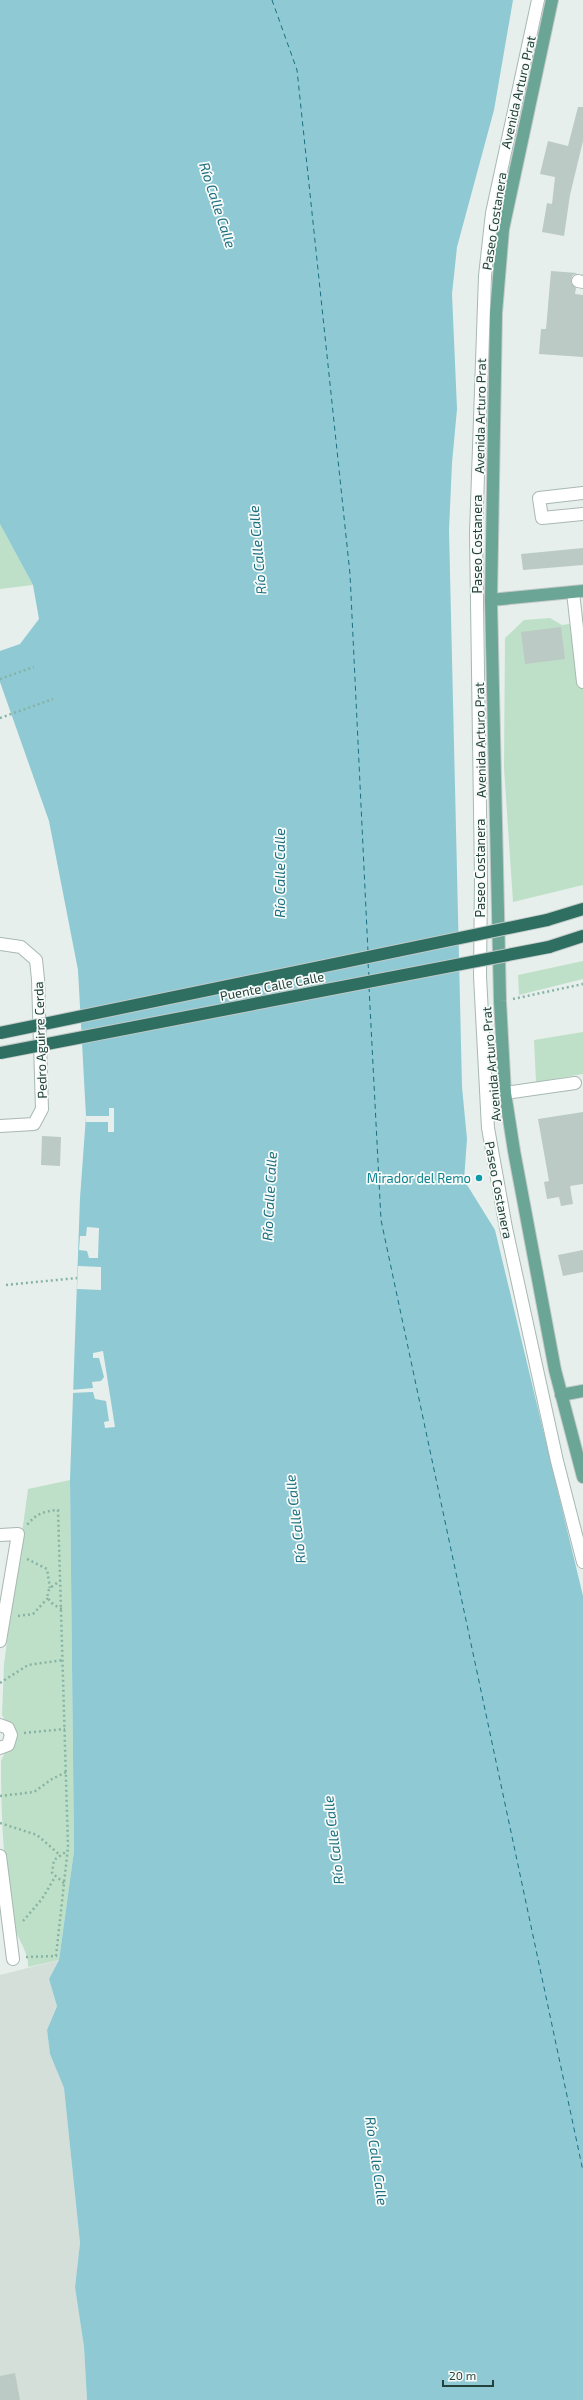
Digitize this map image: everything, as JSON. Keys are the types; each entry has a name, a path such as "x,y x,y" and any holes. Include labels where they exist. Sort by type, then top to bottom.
{"highway":[{"name":"Puente Calle Calle","path":"0,1034 547,920 583,909"},
{"name":"Puente Calle Calle","path":"0,1053 549,947 583,936"}],"main road":[{"name":"Avenida Arturo Prat","path":"552,0 503,229 496,313 491,600 500,1001 506,1093 514,1151 561,1395 583,1477"},
{"path":"491,600 578,591"},
{"path":"561,1395 583,1391"}],"street":[{"name":"Paseo Costanera","path":"538,0 492,213 485,276 476,533 481,878 480,976 490,1144 506,1228 548,1422 583,1562"},
{"path":"583,493 540,498 542,518 583,514"},
{"path":"578,591 583,682"},
{"name":"Pedro Aguirre Cerda","path":"0,944 21,947 36,960 38,979 42,1109 34,1124 0,1126"},
{"path":"506,1093 575,1083"},
{"path":"0,1535 18,1534 0,1641"},
{"path":"0,1725 8,1728 11,1735 8,1745 0,1748"},
{"path":"0,1856 13,1955"}],"path":[{"path":"0,679 34,667"},
{"path":"0,718 53,699"},
{"path":"500,1001 583,984"},
{"path":"6,1285 77,1278"},
{"path":"13,1955 26,1957 56,1956 68,1851 58,1510 46,1511 34,1516 23,1530"},
{"path":"4,1617 33,1614 48,1598 50,1588 47,1569 31,1559 14,1558"},
{"path":"50,1588 61,1580"},
{"path":"48,1598 51,1604 62,1609"},
{"path":"0,1683 28,1665 63,1660"},
{"path":"11,1735 65,1729"},
{"path":"0,1796 34,1792 48,1781 66,1772"},
{"path":"0,1823 37,1835 60,1855"},
{"path":"64,1883 55,1878 52,1873 52,1865 54,1860 68,1851"},
{"path":"20,1924 42,1899 55,1878"}],"shaded area":[{"path":"59,1960 49,1979 57,2005 47,2030 50,2054 64,2088 80,2243 75,2287 84,2347 87,2400 0,2400 0,1975"}],"green space":[{"path":"0,524 33,585 0,589"},
{"path":"550,618 562,625 583,622 583,885 513,902 504,768 505,638 524,620"},
{"path":"583,961 583,979 519,995 518,975"},
{"path":"583,1032 583,1074 536,1082 534,1040"},
{"path":"70,1480 74,1851 59,1960 28,1967 27,1956 15,1927 5,1865 1,1761 5,1752 16,1740 16,1729 8,1725 2,1715 4,1664 28,1489"}],"water":[{"name":"Río Calle Calle","path":"0,0 513,0 494,110 457,247 452,294 457,409 452,463 449,530 462,1087 467,1139 464,1180 495,1230 583,1596 583,2400 87,2400 84,2347 75,2287 80,2243 64,2088 50,2054 47,2030 57,2006 49,1979 59,1960 74,1851 70,1480 80,1198 86,1116 78,970 49,821 0,682 0,651 20,644 39,619 33,585 0,524"}],"pier":[{"path":"109,1108 114,1108 114,1132 108,1132 108,1122 86,1122 86,1116 109,1116"},
{"path":"87,1227 99,1228 98,1258 89,1258 87,1251 79,1250 80,1236 86,1236"},
{"path":"78,1266 101,1267 101,1290 77,1289"},
{"path":"103,1351 115,1427 105,1428 104,1422 109,1421 106,1401 95,1399 93,1392 71,1393 71,1390 93,1388 92,1382 101,1381 104,1377 99,1358 93,1358 93,1353"}],"building":[{"path":"578,107 583,107 583,141 570,195 564,236 542,232 547,203 552,204 555,177 540,174 548,141 568,146"},
{"path":"551,271 577,273 572,276 571,283 576,288 575,294 583,295 583,357 539,354 541,329 546,329"},
{"path":"583,548 583,565 523,570 521,554"},
{"path":"561,627 565,659 525,664 521,632"},
{"path":"583,1112 583,1184 570,1186 573,1204 561,1206 559,1197 547,1199 544,1182 549,1181 538,1119"},
{"path":"42,1136 61,1137 60,1166 41,1165"},
{"path":"583,1250 583,1272 563,1276 558,1255"},
{"path":"15,2373 20,2400 0,2400 0,2376"}],"ferry route":[{"path":"272,0 297,70 350,574 368,952"},
{"path":"368,963 369,976"},
{"path":"369,987 381,1220 583,2171"}],"place":[{"name":"Mirador del Remo","path":"479,1178"}]}
